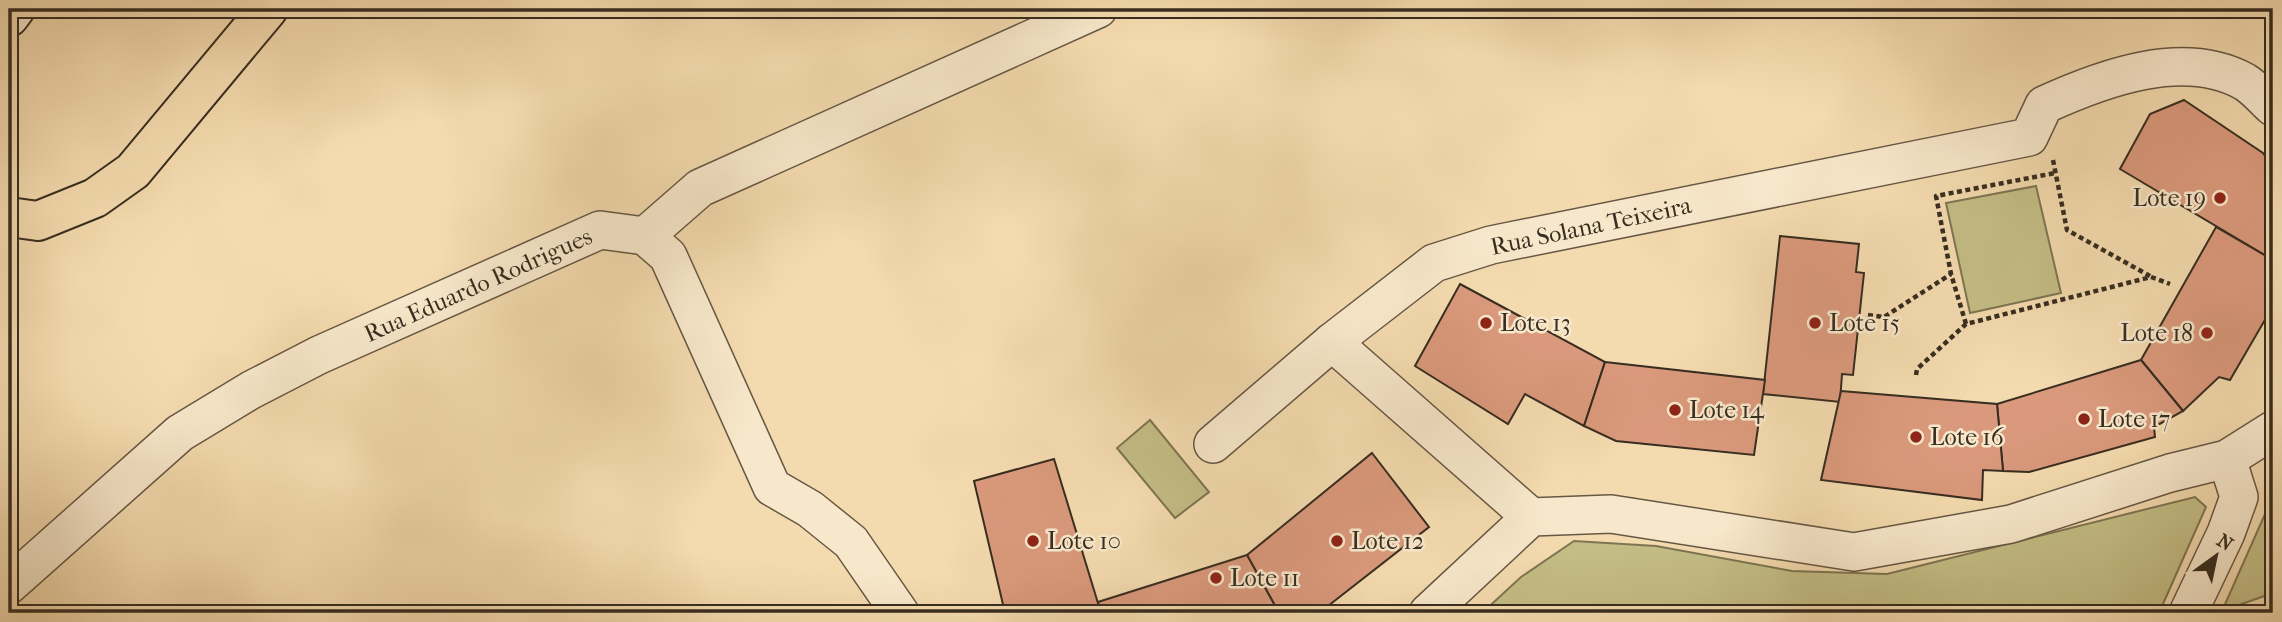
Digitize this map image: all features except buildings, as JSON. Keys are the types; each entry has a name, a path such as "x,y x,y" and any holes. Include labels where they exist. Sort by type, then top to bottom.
{"highway":[{"path":"9,217 38,221 95,198 133,171 268,9"}],"main road":[{"path":"9,17 15,9"}],"street":[{"path":"900,613 851,542 810,509 772,486 668,256 645,236 700,188 1098,9"},
{"path":"2041,148 2044,105 2078,89 2146,70 2201,67 2246,83 2273,107"},
{"name":"Rua Solana Teixeira","path":"1213,444 1332,342 1434,263 1491,245 2041,148"},
{"name":"Rua Eduardo Rodrigues","path":"9,586 180,433 251,390 320,355 600,230 645,236"},
{"path":"1332,342 1531,517"},
{"path":"1428,613 1531,517 1611,514 1854,552 2011,524 2170,473 2227,459 2273,430"},
{"path":"2188,613 2226,533 2239,497 2227,459"}],"path":[{"path":"2041,148 2055,173 2067,230 2170,284"},
{"path":"1966,324 1951,274 1936,196 2055,173"},
{"path":"1868,316 1884,317 1951,274"},
{"path":"1916,375 1917,369 1966,324 2151,276"}],"shaded area":[{"path":"2036,186 2061,293 1970,313 1946,203"},
{"path":"1150,420 1209,492 1175,518 1117,448"},
{"path":"2273,496 2273,593 2222,611"},
{"path":"2195,497 2206,507 2159,613 1482,613 1521,577 1574,541 1656,546 1792,571 1887,574"}],"place":[{"name":"Lote 19","path":"2220,198"},
{"name":"Lote 13","path":"1486,323"},
{"name":"Lote 15","path":"1815,323"},
{"name":"Lote 18","path":"2207,333"},
{"name":"Lote 14","path":"1675,410"},
{"name":"Lote 17","path":"2084,419"},
{"name":"Lote 16","path":"1916,437"},
{"name":"Lote 10","path":"1033,541"},
{"name":"Lote 12","path":"1337,541"},
{"name":"Lote 11","path":"1216,578"}]}
